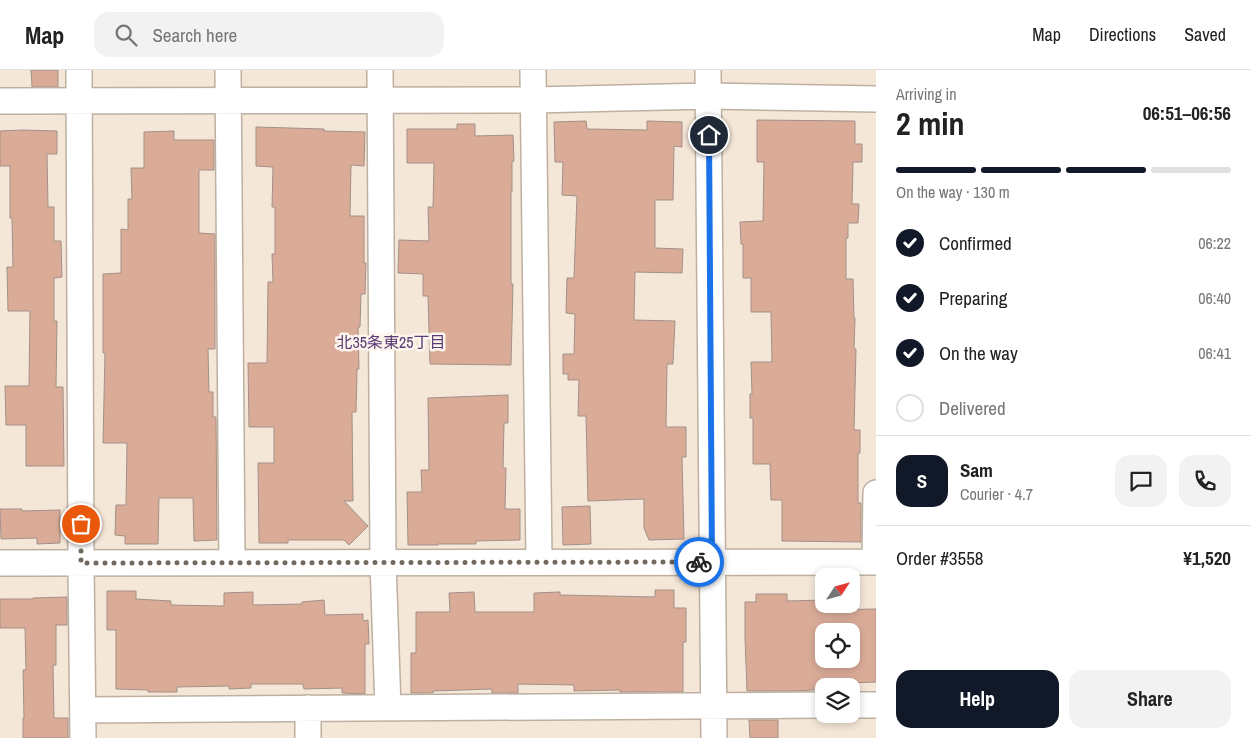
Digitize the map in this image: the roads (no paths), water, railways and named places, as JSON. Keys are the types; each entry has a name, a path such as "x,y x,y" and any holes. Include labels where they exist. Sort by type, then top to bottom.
{"street":[{"path":"78,70 83,738"},
{"path":"228,70 232,563"},
{"path":"380,70 383,562 388,708"},
{"path":"533,70 539,562"},
{"path":"708,70 714,738"},
{"path":"0,101 533,100 709,96 876,99"},
{"path":"0,562 876,562 876,493"},
{"path":"83,710 815,705"},
{"path":"860,705 876,705"},
{"path":"308,708 308,738"}],"district":[{"name":"北35条東25丁目","path":"391,342"}]}
